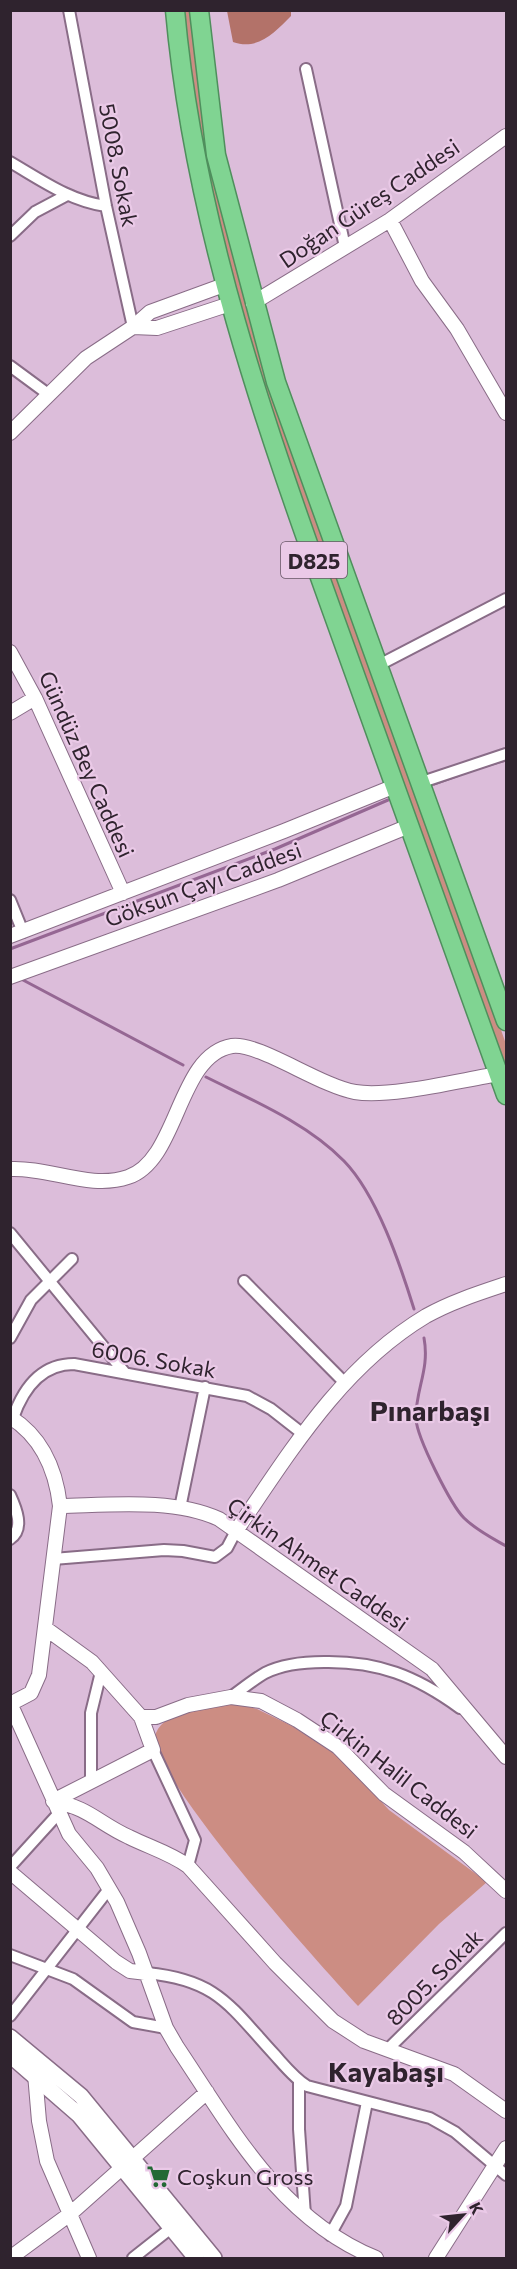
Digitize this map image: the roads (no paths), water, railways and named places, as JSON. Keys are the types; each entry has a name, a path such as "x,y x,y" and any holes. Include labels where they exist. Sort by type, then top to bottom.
{"highway":[{"name":"D825","path":"175,10 199,179 224,285 296,510 507,1095"},
{"name":"D825","path":"199,10 216,155 253,303 286,415 507,1021"}],"main road":[{"path":"10,2037 81,2096 171,2228 196,2259"},
{"path":"10,2055 35,2074 128,2164 214,2259"}],"street":[{"name":"5008. Sokak","path":"69,10 106,206 133,327"},
{"path":"306,69 345,247"},
{"name":"Doğan Güreş Caddesi","path":"253,303 390,220 507,136"},
{"path":"10,162 67,195 89,204 106,206"},
{"path":"10,236 35,212 67,195"},
{"path":"390,220 422,281 457,329 507,413"},
{"path":"10,433 98,348 133,327 150,312 224,285"},
{"path":"133,327 157,327 230,304"},
{"path":"10,366 48,394"},
{"path":"377,666 507,599"},
{"name":"Gündüz Bey Caddesi","path":"10,652 35,698 123,893"},
{"path":"10,713 35,698"},
{"path":"419,783 507,754"},
{"name":"Göksun Çayı Caddesi","path":"16,934 395,786"},
{"name":"Göksun Çayı Caddesi","path":"10,977 268,884 409,826"},
{"path":"10,900 16,934"},
{"path":"10,1169 98,1180 114,1180 134,1175 151,1160 201,1068 216,1054 231,1046 256,1050 322,1082 357,1092 388,1092 499,1074"},
{"path":"10,1233 125,1373"},
{"path":"10,1338 31,1300 49,1279 72,1259"},
{"path":"244,1281 345,1383"},
{"path":"53,1559 164,1550 215,1557 226,1548 303,1434 345,1383 385,1345 427,1316 474,1294 507,1284"},
{"name":"6006. Sokak","path":"12,1418 26,1389 43,1372 53,1366 75,1364 236,1393 258,1402 303,1434"},
{"path":"180,1508 205,1387"},
{"path":"12,1418 29,1432 48,1459 60,1506 36,1685 26,1698 11,1704 69,1834 97,1868 109,1888 147,1973 166,2028 207,2092 273,2185 330,2235 376,2259"},
{"path":"10,1495 19,1524 17,1532 10,1539"},
{"name":"Çirkin Ahmet Caddesi","path":"60,1506 120,1504 180,1508 209,1514 421,1660 442,1679 507,1757"},
{"path":"45,1628 82,1653 141,1717 153,1750 195,1840 188,1866"},
{"path":"231,1697 265,1674 292,1664 360,1663 388,1668 405,1676 446,1698 475,1719"},
{"path":"91,1782 91,1713 101,1672"},
{"name":"Çirkin Halil Caddesi","path":"141,1717 156,1716 188,1706 231,1697 261,1701 297,1720 338,1747 384,1794 464,1852 507,1891"},
{"path":"10,1867 56,1807 91,1782 153,1750"},
{"path":"56,1807 80,1807 112,1828 188,1866 274,1963 333,2021 354,2036 454,2074 507,2111"},
{"path":"10,1872 123,1967 130,1971 178,1977 211,1990 299,2081 319,2090 430,2118 455,2132 507,2175"},
{"path":"10,2016 109,1888"},
{"name":"8005. Sokak","path":"388,2049 507,1933"},
{"path":"10,1955 86,1986 134,2022 166,2028"},
{"path":"35,2074 42,2143 59,2191 89,2259"},
{"path":"299,2081 299,2129 305,2215"},
{"path":"12,2258 70,2214 207,2092"},
{"path":"330,2235 346,2206 367,2102"},
{"path":"436,2259 507,2148"},
{"path":"133,2259 171,2228"}],"waterway":[{"path":"482,767 506,760"},
{"path":"434,784 459,775"},
{"path":"10,949 275,849 388,800"},
{"path":"23,980 183,1065"},
{"path":"206,1077 296,1124 329,1147 344,1161 356,1175 377,1211 402,1272 414,1309"},
{"path":"424,1338 424,1370 416,1409 416,1419 422,1441 458,1511 484,1534 506,1546"}],"place":[{"name":"Coşkun Gross","path":"159,2176"}],"district":[{"name":"Pınarbaşı","path":"430,1410"},
{"name":"Kayabaşı","path":"386,2071"}]}
